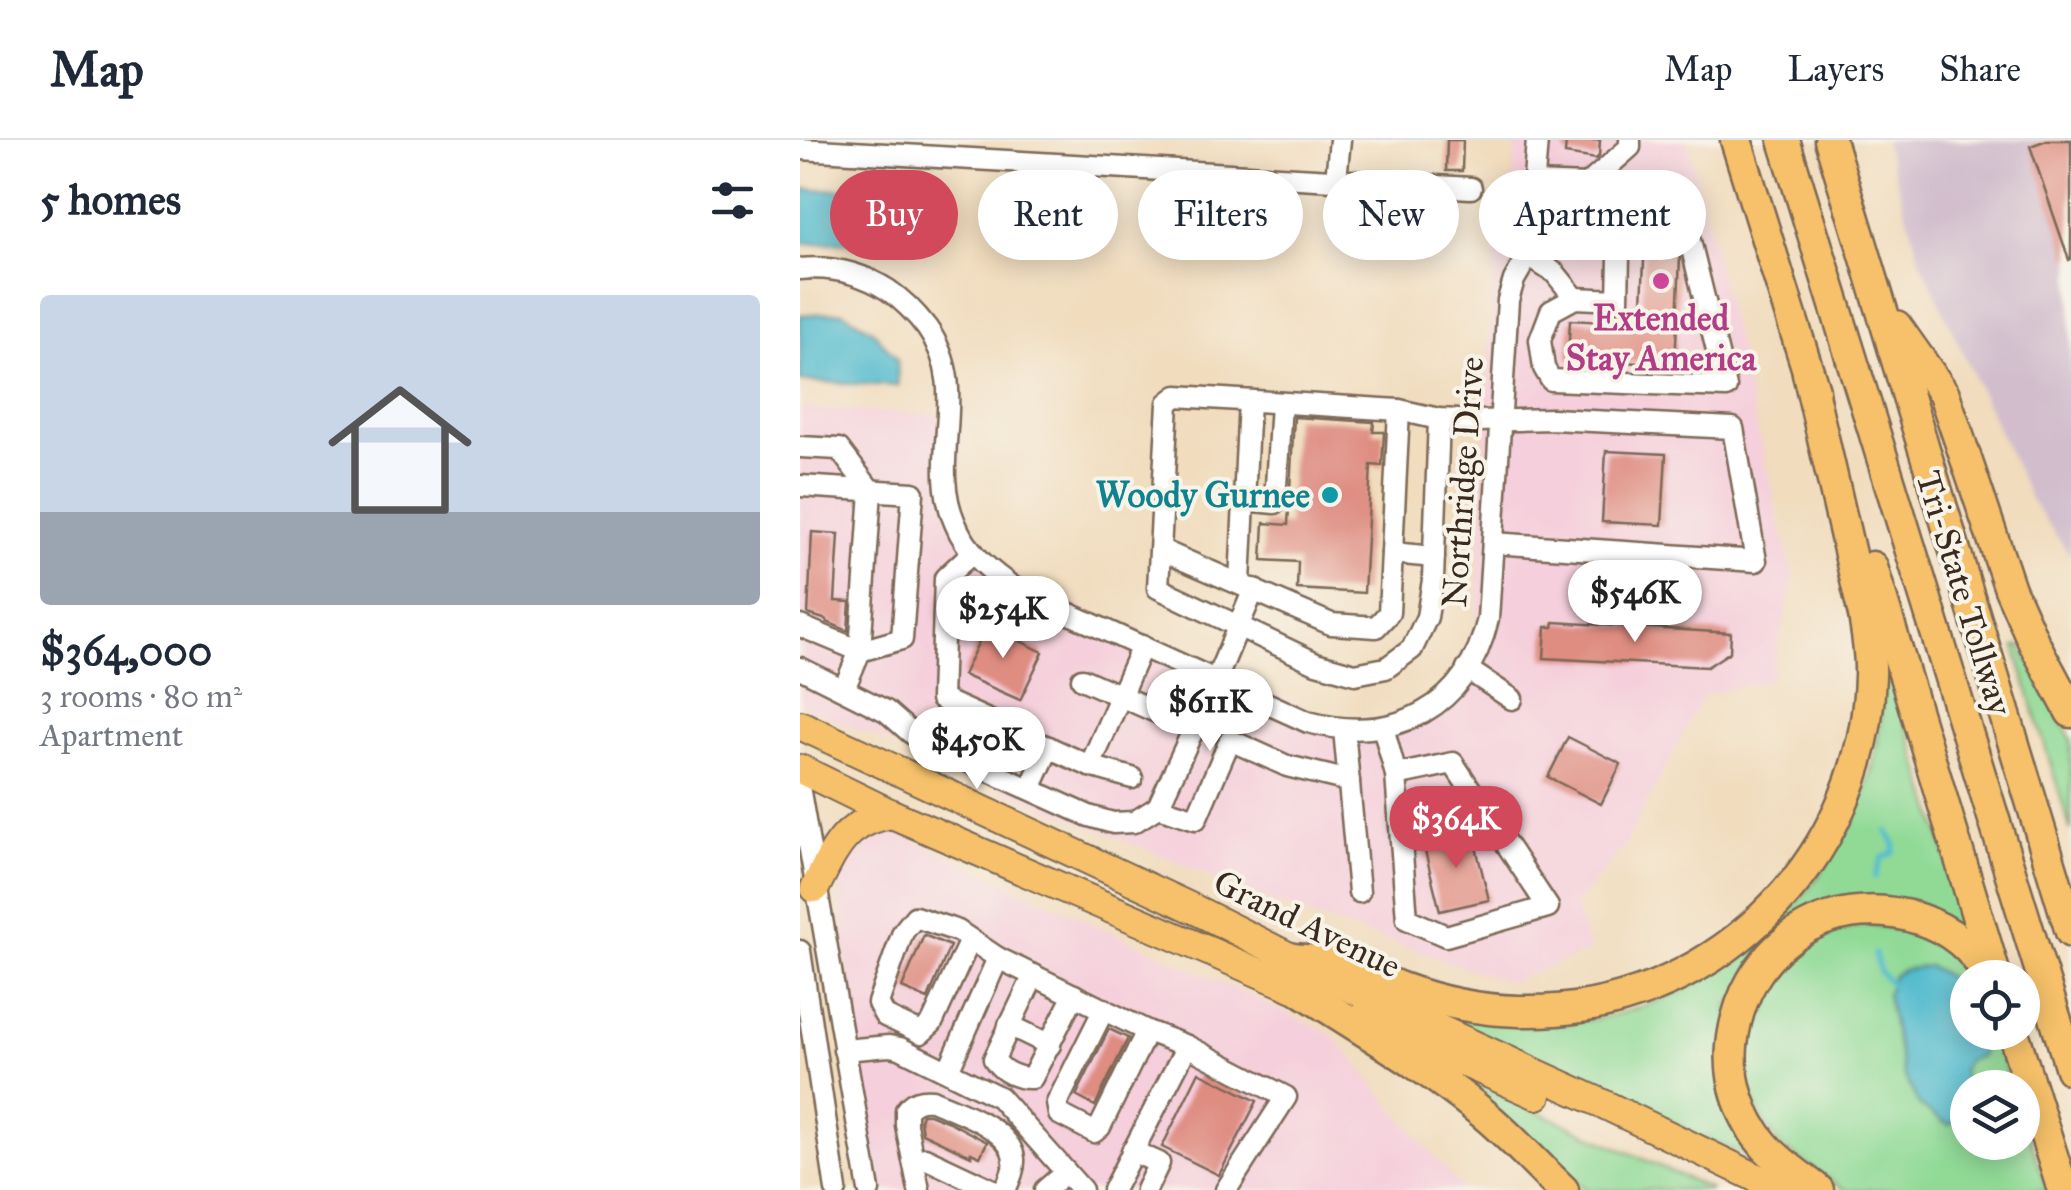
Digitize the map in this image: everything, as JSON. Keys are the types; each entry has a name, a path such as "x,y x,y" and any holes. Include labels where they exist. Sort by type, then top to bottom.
{"highway":[{"path":"1736,140 1870,558 1987,960"},
{"name":"Tri-State Tollway","path":"1784,140 2071,1069"},
{"name":"Tri-State Tollway","path":"1830,140 2071,932"},
{"path":"1882,306 1944,394 2010,589 2071,712"},
{"path":"1292,959 1344,964 1403,989 1482,1009 1554,1010 1624,998 1656,986 1720,952 1773,909 1813,856 1837,812 1856,762 1869,690 1870,655 1864,615 1808,373"},
{"path":"1818,1190 1765,1147 1736,1090 1732,1054 1736,1020 1748,986 1763,962 1786,940 1823,920 1857,912 1895,913 1927,922 1951,933 1978,960"},
{"path":"1302,991 1455,1091 1515,1140 1564,1190"},
{"path":"2018,1050 2063,1190"}],"main road":[{"name":"Grand Avenue","path":"800,725 1782,1190"},
{"name":"Grand Avenue","path":"800,768 892,814 1558,1104 1738,1190"},
{"path":"815,888 844,835 892,814"}],"street":[{"path":"1034,162 1036,140"},
{"path":"1337,170 1340,140"},
{"name":"Northridge Drive","path":"1535,170 1537,140"},
{"path":"1604,170 1630,147 1630,140"},
{"path":"800,149 1323,179"},
{"path":"1459,187 1471,188"},
{"path":"1534,260 1555,274 1575,298 1618,300 1620,212 1680,200 1726,387 1551,380 1544,368 1540,340 1551,312 1575,298"},
{"name":"Northridge Drive","path":"800,270 837,270 873,280 904,300 935,340 948,376 944,465 948,503 955,524 973,552 996,576 1018,590 1308,722 1358,730 1383,727 1422,713 1444,698 1468,669 1483,639 1488,618 1508,300 1526,260"},
{"path":"1439,418 1434,556 1427,617 1412,649 1386,668 1355,674 1316,663 1158,588 1168,403 1176,396 1399,410 1439,418 1552,418 1733,428 1756,561 1492,543"},
{"path":"800,668 886,711 925,742 1090,816 1134,822 1148,815 1158,807 1240,626 1247,586 1244,500 1249,401"},
{"path":"1244,500 1275,502 1281,403"},
{"path":"1160,550 1331,624 1376,627 1389,614 1399,410"},
{"path":"800,447 839,449 871,491 860,651 844,689"},
{"path":"800,501 800,486 913,492 902,639 860,651 800,626"},
{"path":"973,552 945,578 941,699 1090,766 1132,778"},
{"path":"1392,552 1434,556"},
{"path":"1383,620 1420,633"},
{"path":"1090,766 1142,646"},
{"path":"1468,669 1512,699"},
{"path":"1082,678 1161,714"},
{"path":"1383,727 1396,775 1407,919 1446,936 1548,906 1453,763 1396,775"},
{"path":"1344,729 1359,892"},
{"path":"1158,807 1196,819 1230,740 1287,766 1349,780"},
{"path":"1030,789 1050,747"},
{"path":"800,792 869,1190"},
{"path":"1399,818 1477,798"},
{"path":"970,940 932,1023 921,1033 885,1016 878,1003 904,932 915,917 958,931 998,958 1147,1031 1187,1046 1286,1098 1226,1190"},
{"path":"800,951 836,1190"},
{"path":"948,1071 998,958"},
{"path":"1034,975 994,1059 998,1066 1020,1078 1032,1078 1074,995"},
{"path":"1104,1010 1057,1103 1059,1114 1094,1132 1147,1031"},
{"path":"1010,1025 1050,1046"},
{"path":"1113,1190 1187,1046"},
{"path":"844,1050 900,1048 999,1096 1082,1190"},
{"path":"919,1190 906,1110 915,1101 932,1100 992,1128 1010,1146 1014,1162 1005,1190"},
{"path":"1132,1151 1159,1163 1146,1190"},
{"path":"913,1160 925,1158 993,1190"},
{"path":"1045,1190 1066,1172"}],"shaded area":[{"path":"1516,140 1687,140 1694,170 1514,170"},
{"path":"1884,140 2071,140 2071,556 2031,501 1921,262"},
{"path":"1706,218 1793,577 1771,679 1703,695 1624,847 1574,905 1590,951 1509,982 1275,903 800,705 800,408 963,416 959,483 970,529 986,554 1028,584 1324,716 1384,720 1438,694 1476,630 1493,260 1706,260"},
{"path":"887,827 1333,1035 1463,1190 877,1190 852,1019 837,873 849,845"}],"green space":[{"path":"2021,646 2071,739 2071,831 2015,647"},
{"path":"1888,664 1971,934 1860,900 1727,1006 1767,1166 1447,1020 1450,1014 1541,1025 1591,1020 1639,1008 1685,989 1728,964 1767,934 1801,898 1830,858 1863,793 1874,758"},
{"path":"1866,924 1927,937 1961,960 1950,960 1950,1050 1998,1050 2006,1070 1950,1070 1950,1160 2037,1160 2047,1190 1845,1190 1779,1145 1759,1113 1748,1085 1743,1062 1745,1035 1762,988 1794,950 1817,937"},
{"path":"1445,1070 1712,1190 1586,1190"}],"water":[{"path":"800,189 830,189 830,243 800,244"},
{"path":"843,312 872,330 897,359 898,386 800,381 800,315"},
{"path":"1928,966 1950,979 1950,1050 1982,1050 1979,1057 1967,1060 1962,1070 1950,1070 1948,1125 1919,1105 1903,1073 1887,994 1893,976 1903,970"}],"building":[{"path":"1447,140 1463,140 1462,171 1446,170"},
{"path":"1566,140 1600,140 1599,156 1596,159 1565,154"},
{"path":"2047,140 2071,140 2069,260 2030,146"},
{"name":"Extended Stay America","path":"1644,260 1680,260 1675,365 1568,359 1570,320 1641,324"},
{"name":"Woody Gurnee","path":"1294,417 1374,422 1373,432 1384,432 1382,466 1371,465 1364,593 1297,589 1298,562 1262,560 1264,523 1288,525"},
{"path":"1606,451 1666,454 1662,525 1602,522"},
{"path":"812,532 839,534 835,601 850,602 848,631 808,614"},
{"path":"989,620 1023,635 1020,641 1043,652 1020,700 963,675"},
{"path":"1554,622 1731,633 1730,652 1707,667 1544,658 1546,627 1553,627"},
{"path":"1568,737 1621,764 1601,804 1548,777"},
{"path":"1472,831 1489,900 1440,911 1423,843"},
{"path":"924,935 950,946 928,999 902,988"},
{"path":"1109,1029 1128,1038 1095,1106 1076,1096"},
{"path":"1199,1072 1257,1101 1219,1175 1162,1147"},
{"path":"922,1114 949,1122 987,1142 980,1157 922,1133"}],"waterway":[{"path":"1875,877 1882,858 1894,852 1895,844 1887,831"},
{"path":"1875,954 1880,972 1892,986"}],"place":[{"name":"Extended Stay America","path":"1661,281"},
{"name":"Woody Gurnee","path":"1330,495"}]}
